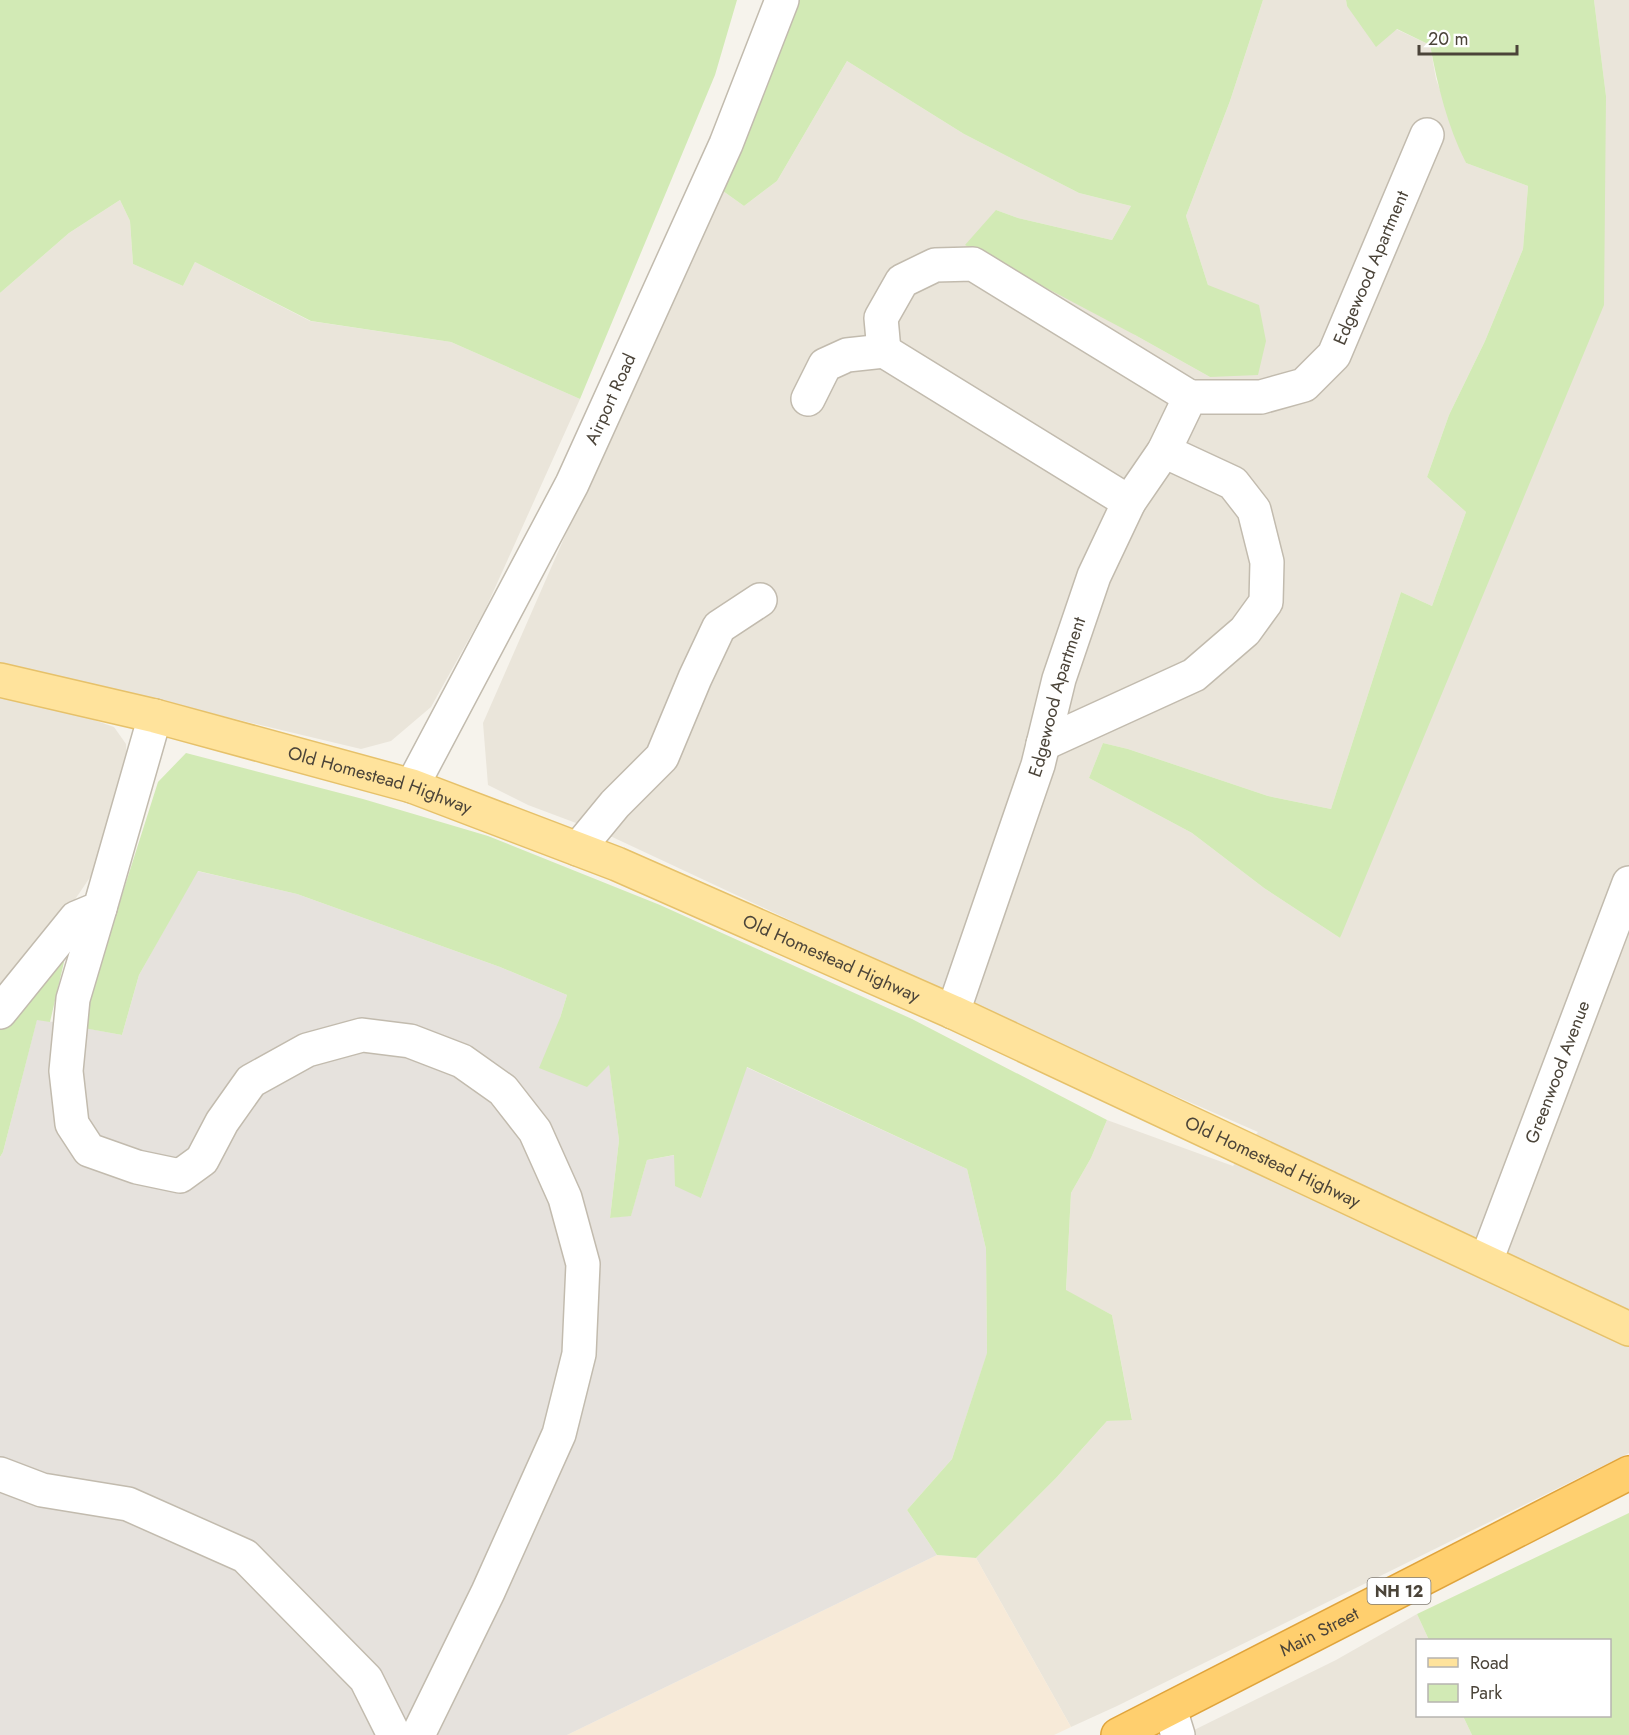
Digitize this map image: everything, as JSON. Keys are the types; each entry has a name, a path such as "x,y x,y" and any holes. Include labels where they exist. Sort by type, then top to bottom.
{"highway":[{"name":"Main Street","path":"1174,1722 1629,1473"},
{"name":"NH 12","path":"1118,1735 1174,1722"}],"main road":[{"name":"Old Homestead Highway","path":"0,680 155,717 412,786 616,864 953,1012 1629,1329"}],"street":[{"name":"Airport Road","path":"412,786 572,484 726,144 782,0"},
{"name":"Edgewood Apartment","path":"953,1012 1038,765 1059,679 1094,576 1129,502 1164,451 1190,397 1261,397 1304,385 1334,356 1427,135"},
{"path":"884,351 881,318 902,281 935,265 973,264 1190,397"},
{"path":"808,399 825,365 847,355 884,351 1129,502"},
{"path":"1043,744 1194,675 1245,631 1266,602 1267,562 1254,510 1233,483 1164,451"},
{"path":"578,849 615,804 662,757 719,627 760,600"},
{"path":"155,717 73,999 66,1071 72,1124 89,1150 137,1167 180,1176 202,1160 222,1122 251,1081 307,1050 362,1035 410,1041 462,1061 504,1090 535,1131 565,1198 583,1264 579,1354 559,1434 488,1592 418,1735"},
{"name":"Greenwood Avenue","path":"1486,1261 1629,883"},
{"path":"0,1012 76,918 100,908"},
{"path":"0,1474 42,1490 129,1504 245,1556 366,1679 394,1735"}],"shaded area":[{"path":"1263,0 1346,0 1347,6 1430,45 1436,79 1466,163 1528,186 1523,249 1485,341 1449,415 1427,477 1466,512 1432,606 1401,592 1331,809 1268,796 1128,749 1103,743 1089,778 1192,833 1264,888 1340,938 1606,96 1594,0 1629,0 1629,1453 1071,1727 976,1558 1056,1478 1107,1421 1132,1419 1112,1315 1066,1291 1071,1193 1091,1158 1107,1120 1233,1166 1258,1132 1018,1027 608,835 528,805 488,785 483,723 576,511 723,191 744,206 777,181 847,61 964,134 1079,193 1131,206 1112,240 1018,218 996,210 1135,335 1210,377 1208,285 1186,216 1230,101"},
{"path":"120,200 130,221 133,264 183,286 195,262 310,321 451,342 580,399 485,610 431,707 391,741 361,749 0,663 0,293 69,233"},
{"path":"0,695 74,713 114,727 126,744 127,769 97,867 38,954 0,1003"},
{"path":"197,871 297,894 500,967 567,995 560,1018 609,1064 619,1140 610,1218 631,1215 647,1160 675,1155 701,1198 746,1067 967,1169 986,1249 987,1354 952,1459 907,1510 937,1555 567,1735 0,1735 0,1157 37,1019 122,1035 139,975"},
{"path":"937,1555 976,1558 1071,1727 1054,1735 567,1735"},
{"path":"1417,1614 1429,1639 1416,1639 1416,1717 1463,1717 1472,1735 1184,1735 1336,1660"}],"green space":[{"path":"0,0 737,0 715,75 580,399 451,342 311,321 195,262 183,286 133,264 130,221 120,200 69,233 0,293"},
{"path":"792,0 1263,0 1230,101 1186,216 1208,285 1259,305 1266,341 1258,375 1210,377 965,245 996,210 1018,218 1112,240 1131,206 1079,193 964,134 847,61 777,181 744,206 723,191"},
{"path":"1346,0 1594,0 1606,96 1604,305 1340,938 1264,888 1192,833 1089,778 1103,743 1128,749 1268,796 1331,809 1401,592 1432,606 1466,512 1427,477 1449,415 1485,341 1523,249 1528,186 1466,163 1444,106 1430,45 1397,29 1376,47 1347,6"},
{"path":"186,753 363,799 488,836 660,905 912,1019 1107,1120 1091,1158 1071,1193 1066,1290 1112,1315 1132,1420 1107,1421 1056,1478 976,1558 937,1555 907,1510 952,1459 987,1353 986,1249 967,1169 747,1067 701,1198 675,1186 674,1155 647,1160 631,1216 610,1218 619,1140 609,1065 587,1087 539,1068 567,995 500,967 297,894 198,871 139,975 122,1035 78,1027 84,999 109,936 158,782"},
{"path":"58,956 64,962 50,1022 37,1020 0,1157 0,1021"},
{"path":"1629,1513 1629,1735 1472,1735 1463,1717 1611,1717 1611,1639 1429,1639 1417,1614"}]}
